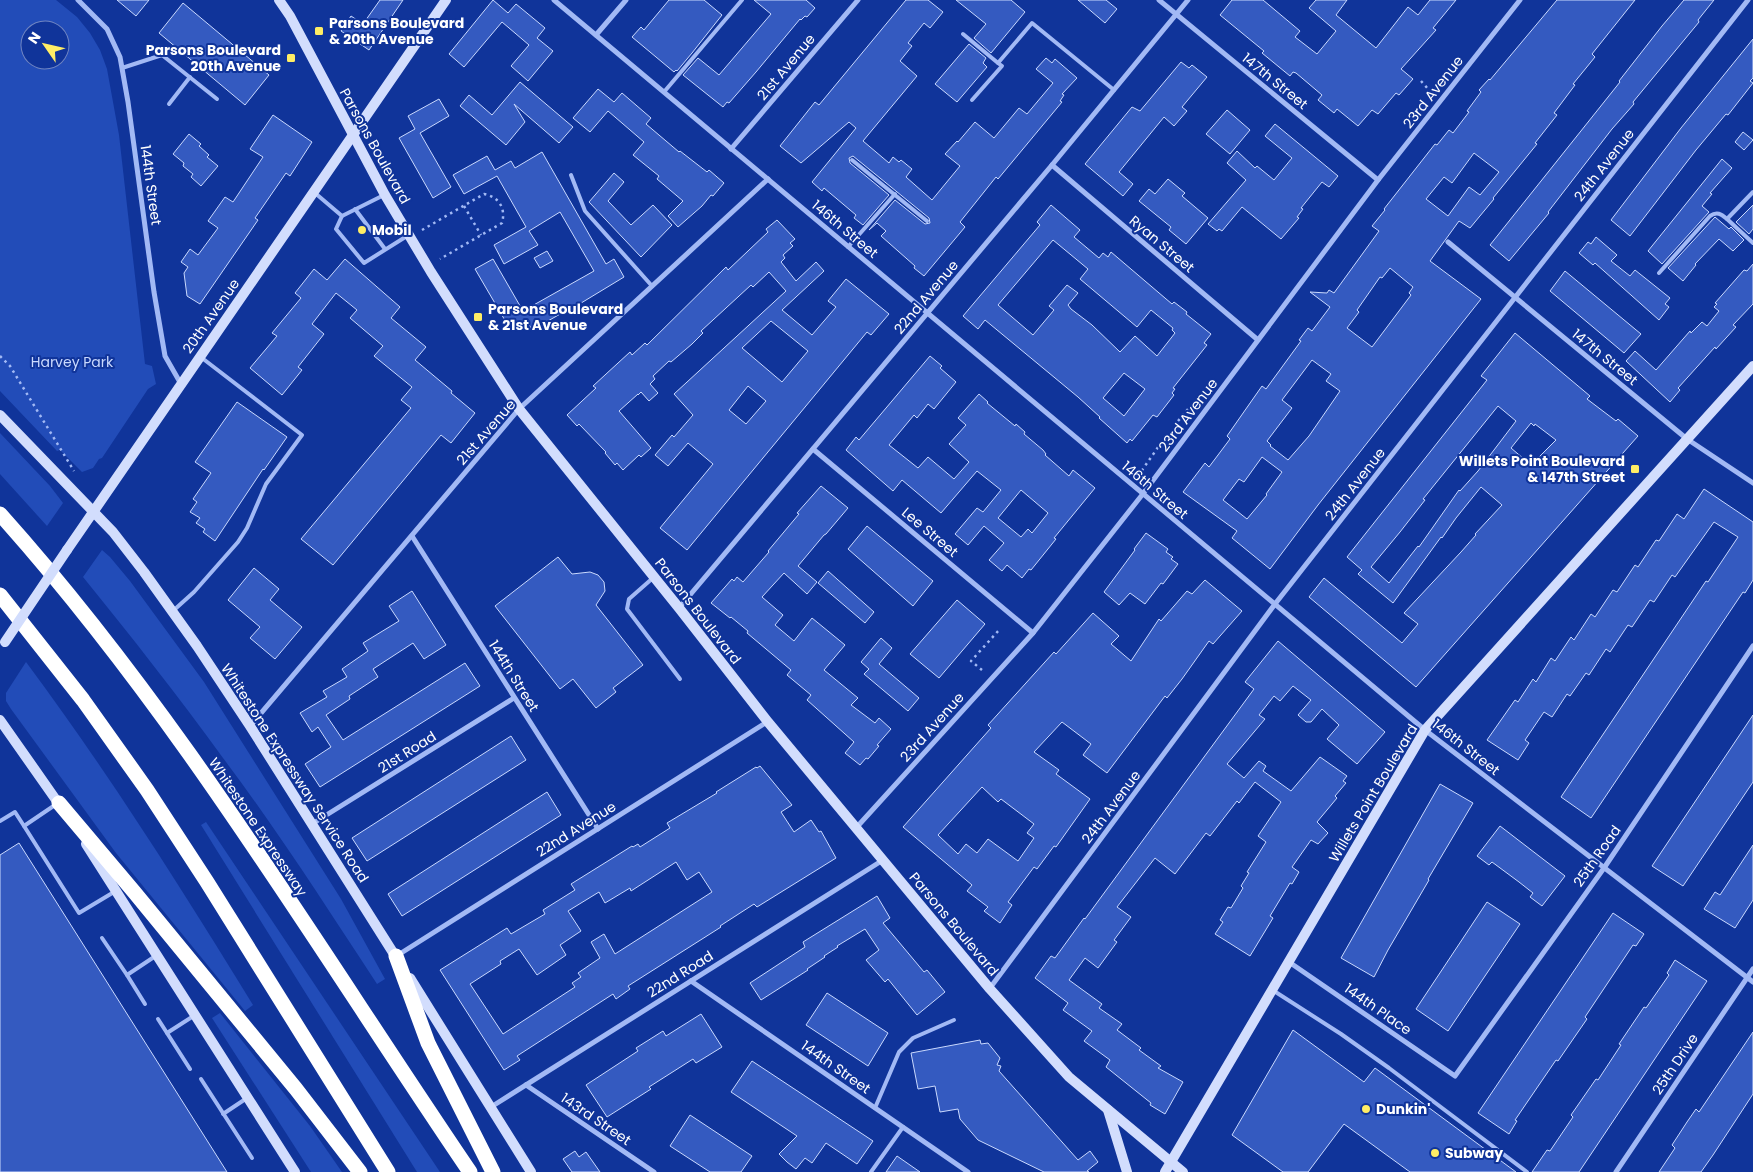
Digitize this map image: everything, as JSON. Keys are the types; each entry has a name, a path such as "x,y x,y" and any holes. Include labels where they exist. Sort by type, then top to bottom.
{"highway":[{"name":"Whitestone Expressway","path":"0,514 108,646 207,780 470,1172"},
{"path":"0,594 84,700 142,782 207,882 388,1172"},
{"path":"59,803 296,1089 360,1172"},
{"path":"396,956 428,1043 493,1172"}],"street":[{"name":"144th Street","path":"78,0 107,29 120,57 165,356 181,384"},
{"name":"Parsons Boulevard","path":"279,0 290,16 385,194 430,272 519,409 768,722 990,989 1070,1077 1182,1172"},
{"name":"20th Avenue","path":"2,646 446,0"},
{"name":"146th Street","path":"554,0 1142,495 1425,730 1753,982"},
{"path":"596,35 626,0"},
{"name":"21st Avenue","path":"732,149 858,0"},
{"name":"147th Street","path":"1159,0 1378,180"},
{"name":"22nd Avenue","path":"679,608 1052,165 1188,0"},
{"name":"23rd Avenue","path":"856,828 1033,633 1142,495 1378,180 1520,0"},
{"name":"24th Avenue","path":"990,989 1275,604 1748,0"},
{"name":"Ryan Street","path":"1052,165 1258,340"},
{"name":"21st Avenue","path":"250,726 519,409 768,180"},
{"name":"147th Street","path":"1448,242 1687,439 1753,483"},
{"name":"Willets Point Boulevard","path":"1165,1172 1425,730 1753,366"},
{"name":"Whitestone Expressway Service Road","path":"0,416 94,511 128,550 172,612 250,726 532,1172"},
{"name":"Lee Street","path":"813,449 1033,633"},
{"name":"144th Street","path":"412,536 598,829"},
{"name":"25th Road","path":"1455,1076 1604,868 1753,646"},
{"name":"21st Road","path":"312,824 514,698"},
{"path":"0,720 59,803 116,890 295,1172"},
{"name":"22nd Avenue","path":"396,956 768,722"},
{"name":"22nd Road","path":"490,1107 883,860"},
{"name":"144th Place","path":"1289,962 1455,1076"},
{"name":"25th Drive","path":"1616,1172 1753,969"},
{"name":"144th Street","path":"691,981 968,1172"},
{"name":"143rd Street","path":"526,1085 654,1172"},
{"path":"1108,1109 1128,1172"}],"lane":[{"path":"664,92 742,0"},
{"path":"998,63 1032,23 1114,90"},
{"path":"964,34 1002,66 972,100"},
{"path":"122,68 162,55 217,99"},
{"path":"168,104 190,77"},
{"path":"852,160 927,221"},
{"path":"571,175 585,211 652,286"},
{"path":"313,192 342,216"},
{"path":"1727,219 1753,192"},
{"path":"385,194 342,216 336,229 364,263 409,235"},
{"path":"848,247 895,194"},
{"path":"354,210 385,249"},
{"path":"1660,273 1714,213 1720,213 1753,243"},
{"path":"172,612 194,592 238,542 247,528 266,484 302,435 200,356"},
{"path":"654,577 629,599 627,609 680,680"},
{"path":"24,826 59,803"},
{"path":"0,821 15,812 80,913 116,890"},
{"path":"102,938 145,1004"},
{"path":"127,975 157,955"},
{"path":"1272,990 1383,1063 1527,1172"},
{"path":"168,1033 195,1016"},
{"path":"158,1019 190,1069"},
{"path":"875,1108 899,1052 913,1038 954,1020"},
{"path":"201,1079 252,1158"},
{"path":"223,1114 247,1098"},
{"path":"871,1172 903,1127"}],"path":[{"path":"1421,81 1429,90"},
{"path":"422,230 484,194 494,197 501,204 504,216 502,223 440,259"},
{"path":"464,206 482,235"},
{"path":"0,356 10,366 74,471"},
{"path":"1178,421 1189,408"},
{"path":"1140,474 1161,443"},
{"path":"982,670 971,661 1000,629"}],"green space":[{"name":"Harvey Park","path":"0,0 56,0 77,17 90,33 100,50 107,69 119,135 145,364 152,366 156,384 148,389 102,458 99,459 93,468 82,472 60,450 57,451 0,391"},
{"path":"0,433 50,486 63,503 47,526 0,474"},
{"path":"102,550 130,581 204,682 341,899 385,979 377,984 263,813 172,689 83,577"},
{"path":"26,662 115,788 199,918 253,1005 245,1011 116,853 11,709 6,701 6,693"},
{"path":"206,822 440,1172 417,1172 201,825"},
{"path":"220,1013 310,1126 342,1172 311,1172 212,1018"}],"building":[{"path":"117,0 149,0 136,16"},
{"path":"380,0 403,0 369,50 341,31 351,16 363,24"},
{"path":"493,0 508,13 516,4 545,28 537,38 553,51 528,81 511,66 529,45 502,22 464,67 449,54"},
{"path":"669,0 704,0 722,15 677,71 674,72 632,37 641,27 644,30"},
{"path":"754,0 806,0 815,8 807,17 805,16 800,19 729,103 727,102 723,107 683,75 698,58 719,75 771,14"},
{"path":"906,0 928,0 943,12 930,28 924,23 908,43 912,46 900,61 917,76 863,141 889,163 893,157 899,162 901,160 912,169 906,177 932,200 960,166 945,154 975,122 994,138 1019,108 1027,114 1053,83 1036,69 1046,58 1052,63 1055,59 1077,78 1062,94 1064,95 1060,101 1062,102 998,179 996,177 960,222 965,227 924,276 881,236 886,231 877,223 869,230 895,200 925,224 930,223 929,218 853,156 849,158 850,163 889,195 863,225 854,218 856,215 824,188 822,191 812,182 856,128 849,122 801,163 780,146 815,102 819,105"},
{"path":"956,0 1011,0 1025,12 991,53 974,38 986,24"},
{"path":"1078,0 1106,0 1117,9 1105,23"},
{"path":"1232,0 1263,0 1300,31 1295,37 1317,54 1336,31 1309,8 1316,0 1347,0 1336,15 1376,48 1408,7 1418,15 1430,0 1456,0 1433,28 1436,30 1401,69 1413,79 1399,95 1396,93 1378,114 1372,110 1358,126 1337,109 1334,113 1318,100 1322,95 1296,73 1293,72 1290,76 1262,53 1264,51 1220,15"},
{"path":"1557,0 1635,0 1592,54 1595,57 1573,84 1575,85 1554,113 1557,115 1494,199 1470,228 1459,221 1430,261 1481,299 1318,505 1270,569 1232,538 1237,531 1183,492 1205,463 1209,467 1230,439 1227,436 1262,386 1266,389 1301,341 1299,340 1308,328 1312,331 1330,307 1310,292 1327,293 1329,290 1334,293 1379,231 1372,226 1384,209 1435,144 1437,145 1449,130 1453,133 1469,112 1467,111 1481,92 1479,90 1490,80","holes":["1474,153 1499,172 1480,195 1469,187 1448,216 1426,199 1444,177 1452,183","1390,268 1413,287 1409,293 1411,295 1372,347 1347,328 1380,277 1382,278","1312,360 1331,374 1326,381 1340,391 1309,436 1288,460 1270,446 1267,441 1292,408 1282,400","1262,457 1282,472 1267,495 1247,519 1223,500 1239,479 1244,482"]},
{"path":"1684,0 1714,0 1698,20 1699,22 1612,129 1549,213 1509,261 1490,245"},
{"path":"183,3 269,75 245,105 159,33"},
{"path":"1753,39 1753,78 1750,81 1753,83 1728,115 1726,114 1696,150 1630,236 1611,220 1681,128"},
{"path":"969,44 986,58 983,63 987,67 957,102 935,84"},
{"path":"1181,62 1189,68 1192,65 1207,77 1182,107 1187,111 1174,126 1164,117 1119,172 1133,184 1123,196 1085,164 1132,107 1140,111"},
{"path":"520,82 573,127 559,143 514,104 525,122 506,145 460,106 469,95 492,115"},
{"path":"598,89 614,102 622,93 651,118 646,124 679,152 707,172 709,170 724,183 713,196 711,195 702,206 678,227 668,216 683,201 657,179 659,176 633,155 644,142 608,111 590,132 573,118"},
{"path":"439,99 449,116 420,133 451,187 433,198 399,138 415,129 408,116"},
{"path":"1227,110 1250,130 1230,154 1206,134"},
{"path":"273,115 312,142 290,176 286,173 255,218 258,220 200,304 187,296 184,273 188,267 181,262 190,249 198,255 218,228 208,221 225,197 233,202 263,157 250,149"},
{"path":"1275,124 1338,176 1329,187 1322,182 1301,208 1303,209 1297,217 1299,218 1281,239 1242,207 1222,231 1219,229 1217,231 1208,224 1246,180 1227,163 1237,151 1255,168 1257,166 1274,180 1292,158 1265,136"},
{"path":"1743,132 1753,140 1744,150 1735,142"},
{"path":"189,134 201,144 199,146 209,155 207,157 218,166 201,186 191,177 193,174 183,166 184,163 173,154"},
{"path":"542,152 606,264 614,259 624,277 563,314 532,330 526,319 510,329 475,269 493,259 523,311 594,271 560,212 529,231 538,245 504,264 494,245 526,227 497,176 464,194 453,175 487,156 495,170 511,161 515,168"},
{"path":"1722,159 1732,168 1710,193 1712,194 1702,206 1709,212 1662,264 1648,251"},
{"path":"614,173 624,182 608,201 631,225 653,205 672,225 641,257 589,202"},
{"path":"1168,179 1185,193 1182,196 1208,218 1186,244 1169,230 1171,227 1139,201 1149,189 1155,194"},
{"path":"1051,205 1080,230 1074,237 1099,258 1103,253 1108,257 1111,252 1172,304 1174,302 1187,312 1186,314 1211,334 1204,343 1207,345 1173,388 1175,389 1172,393 1174,395 1157,417 1153,415 1132,441 1130,439 1127,443 1078,397 985,320 978,329 963,316 1040,225 1037,222","holes":["1053,240 1088,269 1080,279 1137,327 1151,310 1173,328 1172,330 1175,333 1157,356 1135,336 1120,352 1092,325 1071,309 1068,305 1078,293 1067,285 1049,306 1054,310 1033,335 998,305","1124,373 1145,389 1124,416 1103,398"]},
{"path":"1753,205 1753,229 1749,234 1736,222"},
{"path":"1715,217 1729,229 1731,227 1744,240 1733,251 1719,239 1695,264 1683,281 1668,268"},
{"path":"777,220 795,239 790,243 793,246 783,255 785,258 781,262 796,281 816,262 824,271 782,310 812,335 836,307 828,301 846,279 889,314 871,335 867,332 687,550 660,528 713,464 688,443 668,466 655,455 693,415 674,394 786,291 769,272 753,287 751,285 701,331 703,333 692,344 653,376 655,379 650,384 658,393 649,401 641,392 619,411 651,448 641,457 639,455 623,470 617,463 615,465 606,452 579,424 577,426 567,415 596,388 593,386 630,352 632,355 645,343 647,345 726,267 728,270 768,232 766,229","holes":["771,321 808,351 782,382 742,348","748,386 766,401 746,424 729,410"]},
{"path":"1596,237 1617,255 1611,261 1630,276 1635,270 1670,298 1665,304 1669,307 1659,320 1595,263 1593,265 1579,253 1588,242 1591,244"},
{"path":"547,251 553,261 540,268 534,258"},
{"path":"345,259 400,307 391,318 426,347 415,360 475,413 451,443 441,435 333,565 301,539 411,408 401,400 412,387 374,356 383,346 350,318 357,310 336,293 312,324 324,334 298,367 302,370 282,395 250,368 277,336 272,333 301,298 295,293 314,269 327,280"},
{"path":"1753,264 1753,304 1733,325 1736,327 1678,388 1680,390 1670,402 1626,361 1635,351 1656,370 1690,331 1691,333 1702,322 1707,326 1719,311 1714,307 1717,304 1715,303 1744,270 1747,271"},
{"path":"1565,271 1641,334 1624,353 1550,291"},
{"path":"1515,333 1590,396 1587,399 1616,421 1618,419 1638,436 1416,687 1309,597 1324,578 1402,643 1418,624 1404,613 1502,505 1481,487 1441,537 1393,603 1358,574 1362,570 1347,557 1487,380 1481,376","holes":["1498,406 1516,421 1478,471 1459,490 1419,547 1389,583 1371,567","1531,423 1556,440 1531,465 1511,448"]},
{"path":"930,356 956,382 934,409 928,404 917,418 914,415 889,445 918,468 928,457 954,479 969,462 949,444 966,425 958,418 979,394 987,403 1025,432 1024,434 1043,450 1045,455 1069,476 1073,470 1095,488 1054,538 1056,539 1031,570 1029,569 1022,578 1007,565 1002,571 989,560 1004,543 984,526 968,545 955,534 977,508 983,512 1001,490 977,471 941,513 902,480 893,491 846,450 856,437 859,440","holes":["1021,490 1048,513 1032,533 1028,529 1021,537 998,518"]},
{"path":"237,402 287,437 263,469 215,541 203,532 205,529 196,523 200,518 190,512 197,502 193,499 211,473 195,462"},
{"path":"821,486 848,508 798,566 817,582 807,594 784,573 762,597 783,615 775,625 794,641 812,618 845,645 824,670 858,698 851,705 875,723 879,718 891,729 868,759 866,758 860,765 845,753 854,742 807,700 811,695 787,675 791,670 747,633 748,631 711,603 732,579 734,581 737,577 743,582 799,514 797,513"},
{"path":"1704,489 1753,522 1753,580 1745,593 1743,592 1591,818 1561,797 1706,581 1708,582 1738,537 1714,522 1675,577 1672,575 1654,602 1650,600 1632,627 1628,625 1610,652 1606,649 1589,675 1586,673 1570,696 1567,694 1552,717 1544,712 1525,740 1529,743 1518,760 1487,740 1515,700 1518,702 1533,679 1536,682 1551,658 1555,661 1571,637 1574,640 1591,614 1595,617 1613,590 1617,592 1635,565 1638,567 1656,540 1659,541 1677,514 1684,519"},
{"path":"867,526 933,581 913,606 848,549"},
{"path":"1146,533 1168,549 1166,552 1178,564 1145,604 1130,593 1119,605 1104,592"},
{"path":"558,557 572,574 590,572 598,575 604,582 605,591 596,605 643,665 613,688 616,692 596,708 573,679 560,689 495,606"},
{"path":"254,568 279,589 270,600 302,627 275,659 250,638 260,627 228,600"},
{"path":"828,571 874,612 865,623 818,583"},
{"path":"1205,580 1242,611 1213,644 1209,641 1182,679 1167,698 1165,696 1107,773 1083,755 1091,744 1062,722 1034,752 1059,770 1056,774 1090,799 1056,847 1054,846 1037,869 1034,867 1008,902 1012,905 1000,923 984,911 988,907 967,891 972,885 903,827 991,728 988,725 1054,652 1056,654 1093,613 1119,636 1111,644 1131,661 1159,619 1161,621 1187,591 1192,594","holes":["982,787 998,802 1001,799 1034,824 1027,833 1034,838 1018,861 988,839 977,853 966,844 958,854 938,835"]},
{"path":"412,591 446,645 424,659 413,643 373,669 378,677 349,696 350,699 326,715 343,740 465,663 480,686 320,787 305,764 331,747 318,727 312,732 300,713 327,697 323,691 347,677 342,669 368,651 363,643 399,621 389,606"},
{"path":"957,600 985,624 939,678 910,654"},
{"path":"881,638 892,648 879,664 919,698 908,711 864,674 869,669 861,662"},
{"path":"1278,641 1385,732 1357,764 1327,739 1339,725 1322,709 1311,722 1306,722 1298,715 1311,700 1293,686 1280,701 1274,696 1259,715 1265,719 1227,764 1244,778 1259,761 1266,766 1263,771 1291,791 1320,757 1347,776 1343,781 1346,783 1335,796 1337,798 1317,822 1328,833 1318,844 1311,840 1292,867 1299,872 1270,916 1273,918 1250,956 1215,934 1223,922 1220,920 1228,907 1231,908 1243,888 1241,886 1249,873 1247,872 1266,842 1258,836 1281,802 1255,782 1239,803 1237,801 1210,836 1206,833 1175,874 1155,858 1117,907 1131,917 1114,940 1117,942 1098,968 1085,958 1069,980 1102,1004 1099,1008 1122,1024 1117,1030 1141,1048 1139,1050 1161,1066 1158,1068 1183,1082 1165,1114 1150,1105 1151,1103 1106,1067 1110,1060 1084,1041 1092,1031 1063,1010 1068,1003 1035,978 1051,956 1055,958 1085,919 1254,689 1245,682"},
{"path":"1753,715 1753,782 1683,886 1652,866"},
{"path":"511,736 526,760 367,861 352,838"},
{"path":"760,766 792,805 781,812 794,832 811,820 819,832 821,831 836,858 757,907 754,904 628,986 630,989 616,999 613,994 517,1056 520,1060 504,1070 440,970 507,928 511,934 545,914 543,910 575,890 571,884 632,846 638,844 640,847 670,828 667,823","holes":["676,862 687,880 699,872 712,892 615,954 604,934 591,942 600,958 578,973 581,977 572,983 575,987 503,1034 470,984 501,964 500,961 519,949 537,975 566,955 560,945 581,931 568,911 599,892 605,903 630,888 631,891"]},
{"path":"1440,784 1473,803 1428,879 1374,977 1341,958"},
{"path":"547,792 561,815 402,916 388,894"},
{"path":"1500,826 1565,876 1542,906 1530,897 1533,893 1519,882 1492,862 1489,865 1477,856"},
{"path":"19,843 227,1172 0,1172 0,855"},
{"path":"1753,845 1753,900 1735,928 1704,909 1715,892 1720,895"},
{"path":"877,896 890,918 883,923 924,972 927,970 945,992 917,1015 888,979 885,982 866,960 879,950 865,929 837,946 808,970 761,1000 750,983 805,947 803,942"},
{"path":"1487,902 1520,924 1448,1031 1416,1009"},
{"path":"1613,913 1644,934 1636,946 1633,945 1585,1017 1587,1019 1515,1120 1517,1121 1509,1134 1478,1113"},
{"path":"1675,960 1707,981 1579,1172 1532,1172 1547,1150 1550,1151 1573,1117 1571,1115 1596,1079 1598,1080 1644,1007 1646,1008 1669,975 1667,973"},
{"path":"827,993 888,1033 868,1066 806,1025"},
{"path":"701,1014 722,1047 696,1063 693,1059 607,1117 586,1085 638,1051 636,1048 663,1031 666,1036"},
{"path":"1293,1030 1364,1082 1375,1068 1516,1172 1410,1172 1344,1124 1308,1172 1283,1172 1232,1135"},
{"path":"1753,1032 1753,1094 1713,1155 1701,1172 1659,1172 1675,1148 1672,1145 1687,1122 1696,1109 1699,1112"},
{"path":"980,1040 981,1044 988,1043 1000,1058 997,1065 1001,1066 999,1071 1078,1160 1090,1151 1098,1162 1087,1171 1089,1172 1044,1172 978,1140 960,1119 958,1109 940,1112 935,1086 918,1089 911,1053"},
{"path":"752,1061 873,1141 857,1164 826,1143 812,1163 805,1158 796,1169 787,1162 779,1154 797,1136 731,1092"},
{"path":"690,1115 752,1156 741,1172 710,1172 670,1146"},
{"path":"575,1151 579,1157 586,1152 600,1172 572,1172 563,1159"},
{"path":"897,1156 920,1172 886,1172"}],"place":[{"name":"Parsons Boulevard & 20th Avenue","path":"319,31"},
{"name":"Parsons Boulevard 20th Avenue","path":"291,58"},
{"name":"Mobil","path":"362,230"},
{"name":"Parsons Boulevard & 21st Avenue","path":"478,317"},
{"name":"Willets Point Boulevard & 147th Street","path":"1635,469"},
{"name":"Dunkin'","path":"1366,1109"},
{"name":"Subway","path":"1435,1153"}]}
